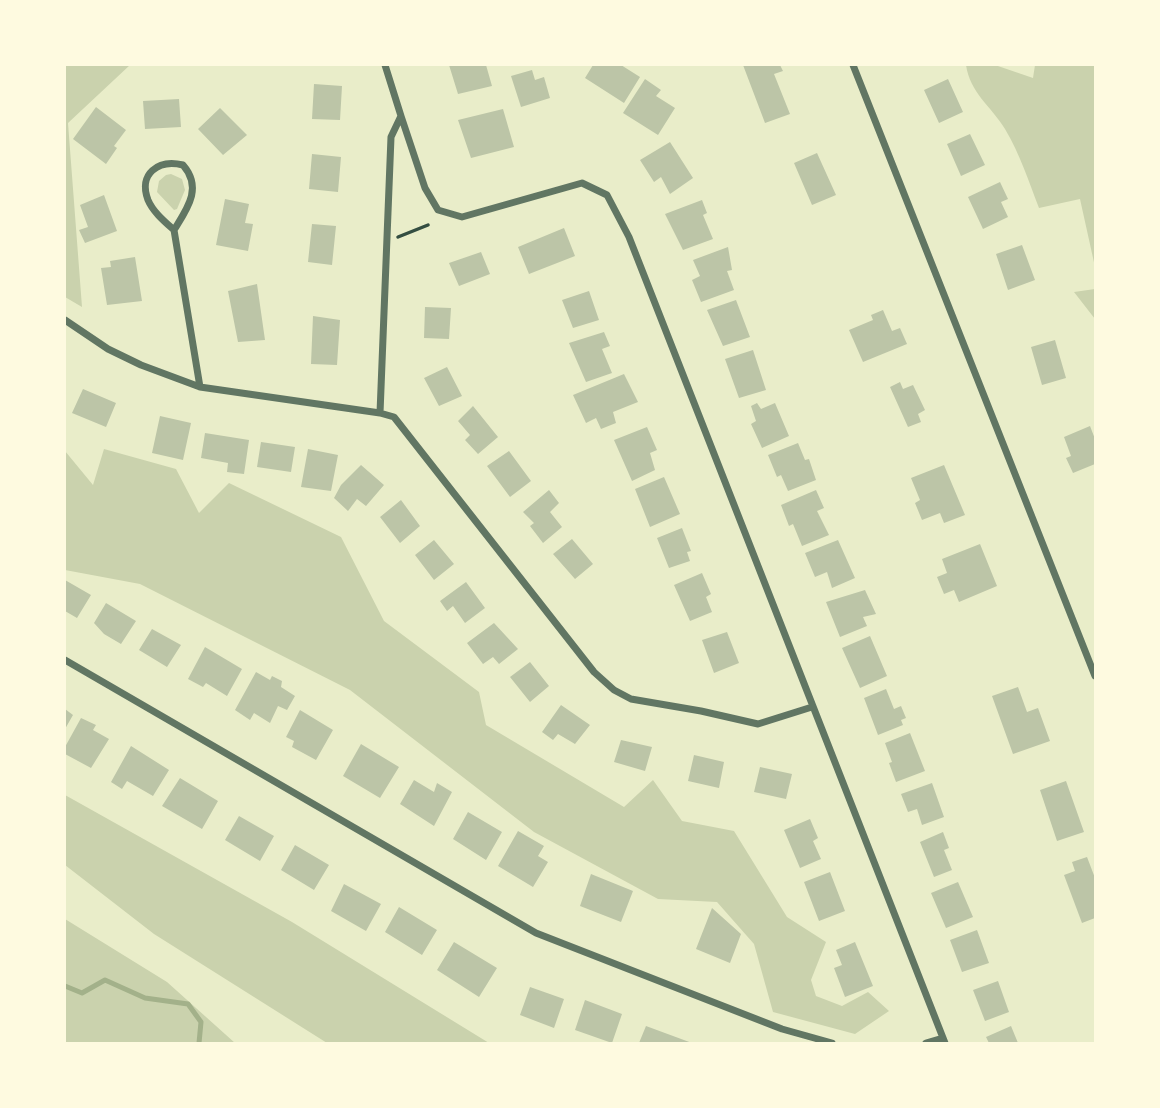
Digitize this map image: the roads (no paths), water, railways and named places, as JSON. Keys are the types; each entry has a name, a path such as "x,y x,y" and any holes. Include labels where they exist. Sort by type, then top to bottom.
{"street":[{"path":"385,65 425,188 438,210 462,216 582,183 607,195 629,237 944,1041 926,1043"},
{"path":"853,65 1095,676"},
{"path":"380,413 391,138 401,116"},
{"path":"174,230 191,202 194,190 183,165 159,164 148,177 147,198 174,230 200,387"},
{"path":"65,320 108,349 141,365 200,387 394,417 594,672 614,690 631,699 758,724 812,707"},
{"path":"65,660 536,933 782,1028 832,1043"}],"waterway":[{"path":"65,986 82,993 105,980 145,998 188,1004 201,1022 199,1043"}]}
